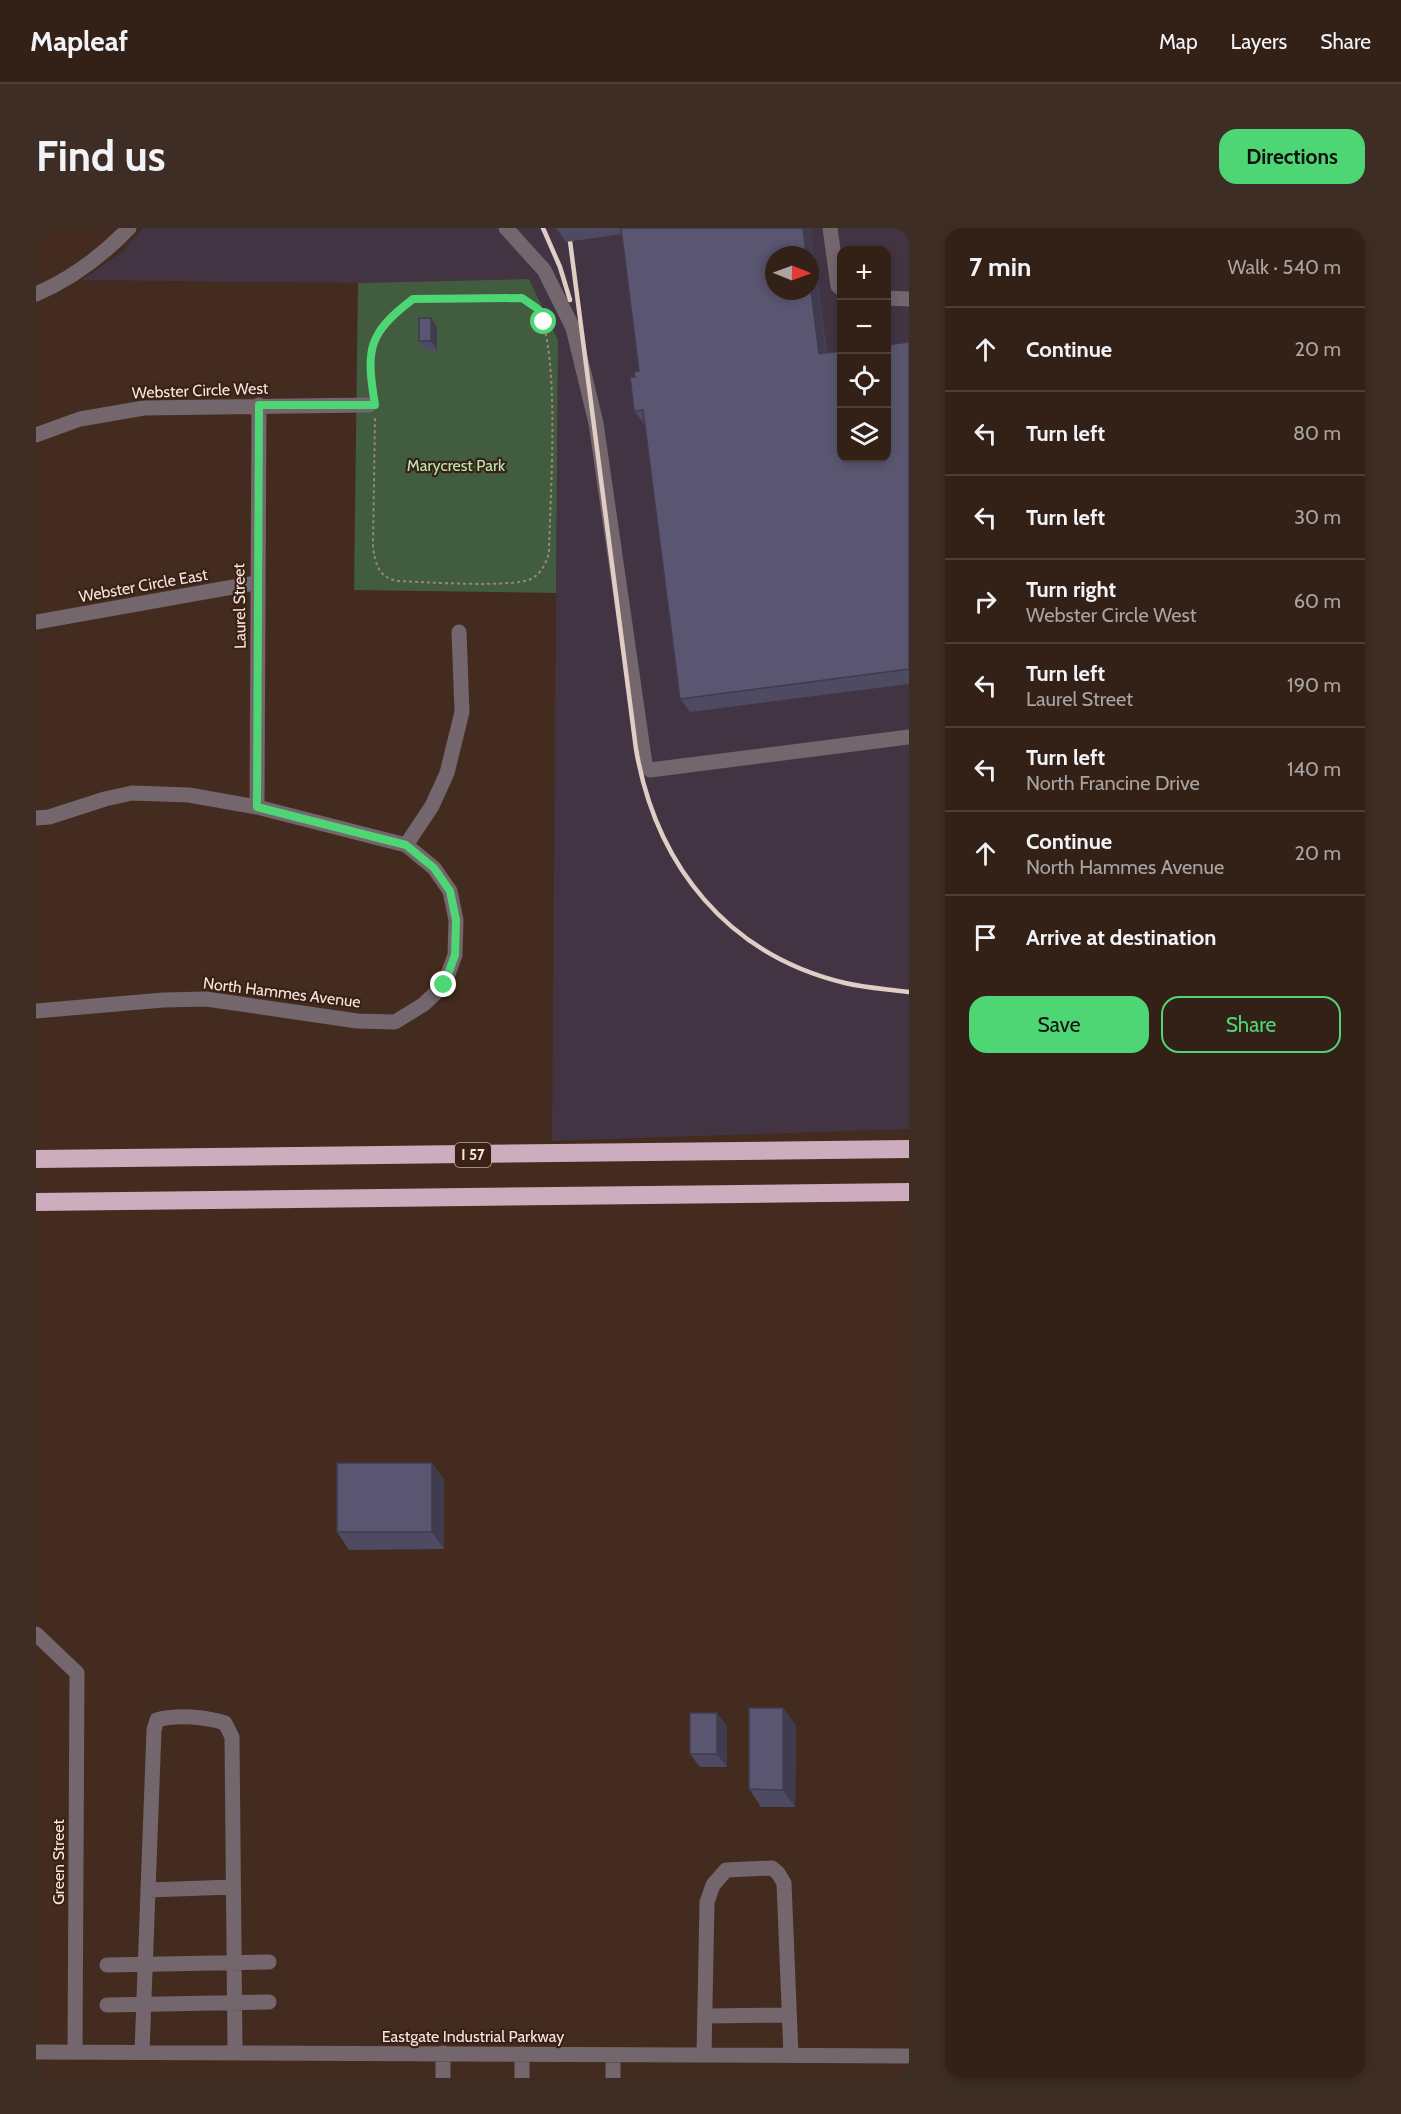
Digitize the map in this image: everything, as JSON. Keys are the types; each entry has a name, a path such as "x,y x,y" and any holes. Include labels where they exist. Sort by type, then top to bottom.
{"highway":[{"name":"I 57","path":"36,1158 909,1149"},
{"path":"36,1202 909,1192"}],"street":[{"path":"36,294 54,286 110,247 129,228"},
{"path":"506,228 544,270 573,328 596,423 645,764 650,770 909,736"},
{"path":"830,228 837,279"},
{"path":"891,298 909,299"},
{"name":"Laurel Street","path":"257,807 256,583 259,405"},
{"name":"Webster Circle West","path":"36,435 80,419 144,408 372,405"},
{"name":"Webster Circle East","path":"36,622 256,583"},
{"path":"36,818 49,817 132,793 189,795 257,807 406,845 432,806 447,773 462,712 459,632"},
{"name":"North Hammes Avenue","path":"36,1011 163,1000 206,999 357,1021 395,1022 424,1004 444,985 455,955 456,920 450,891 434,868 406,845"},
{"name":"Green Street","path":"36,1634 77,1673 75,2052"},
{"path":"142,2052 154,1730 157,1720 165,1717 214,1720 225,1723 232,1737 235,2052"},
{"path":"704,2055 707,1902 713,1885 726,1870 772,1869 784,1883 791,2055"},
{"path":"148,1890 233,1887"},
{"path":"108,1965 269,1962"},
{"path":"107,2005 269,2002"},
{"path":"705,2016 789,2015"},
{"name":"Eastgate Industrial Parkway","path":"36,2052 909,2056"},
{"path":"443,2054 443,2078"},
{"path":"522,2054 522,2078"},
{"path":"613,2055 613,2078"}],"path":[{"path":"513,297 530,301 538,309 548,338 551,381 549,553 539,573 530,579 510,583 398,581 383,575 375,562 373,546 372,405 370,364 373,339 380,329 413,299 513,297"}],"shaded area":[{"path":"143,228 909,228 909,1129 552,1141 558,340 529,279 358,283 82,280 123,251"}],"green space":[{"name":"Marycrest Park","path":"529,279 558,340 556,593 354,590 358,283"}],"building":[{"path":"621,228 803,228 805,246 765,246 765,300 812,300 819,354 837,352 837,462 891,462 891,344 909,342 909,669 680,699 643,410 634,411 630,377 635,377 634,372 639,371"},
{"path":"419,318 431,318 431,341 419,341"},
{"path":"337,1463 432,1463 432,1532 337,1532"},
{"path":"749,1708 783,1708 783,1790 749,1789"},
{"path":"690,1713 717,1713 717,1754 690,1754"}],"railway":[{"path":"543,228 560,267 570,300"},
{"path":"570,241 636,749 646,791 661,831 680,867 704,899 733,928 766,951 803,970 845,983 909,992"}],"route":[{"path":"444,985 455,955 456,920 450,891 434,868 406,845 257,807 256,583 259,405 375,405 370,364 373,339 380,329 413,299 427,297 522,298 530,301 538,309 544,322"}]}
